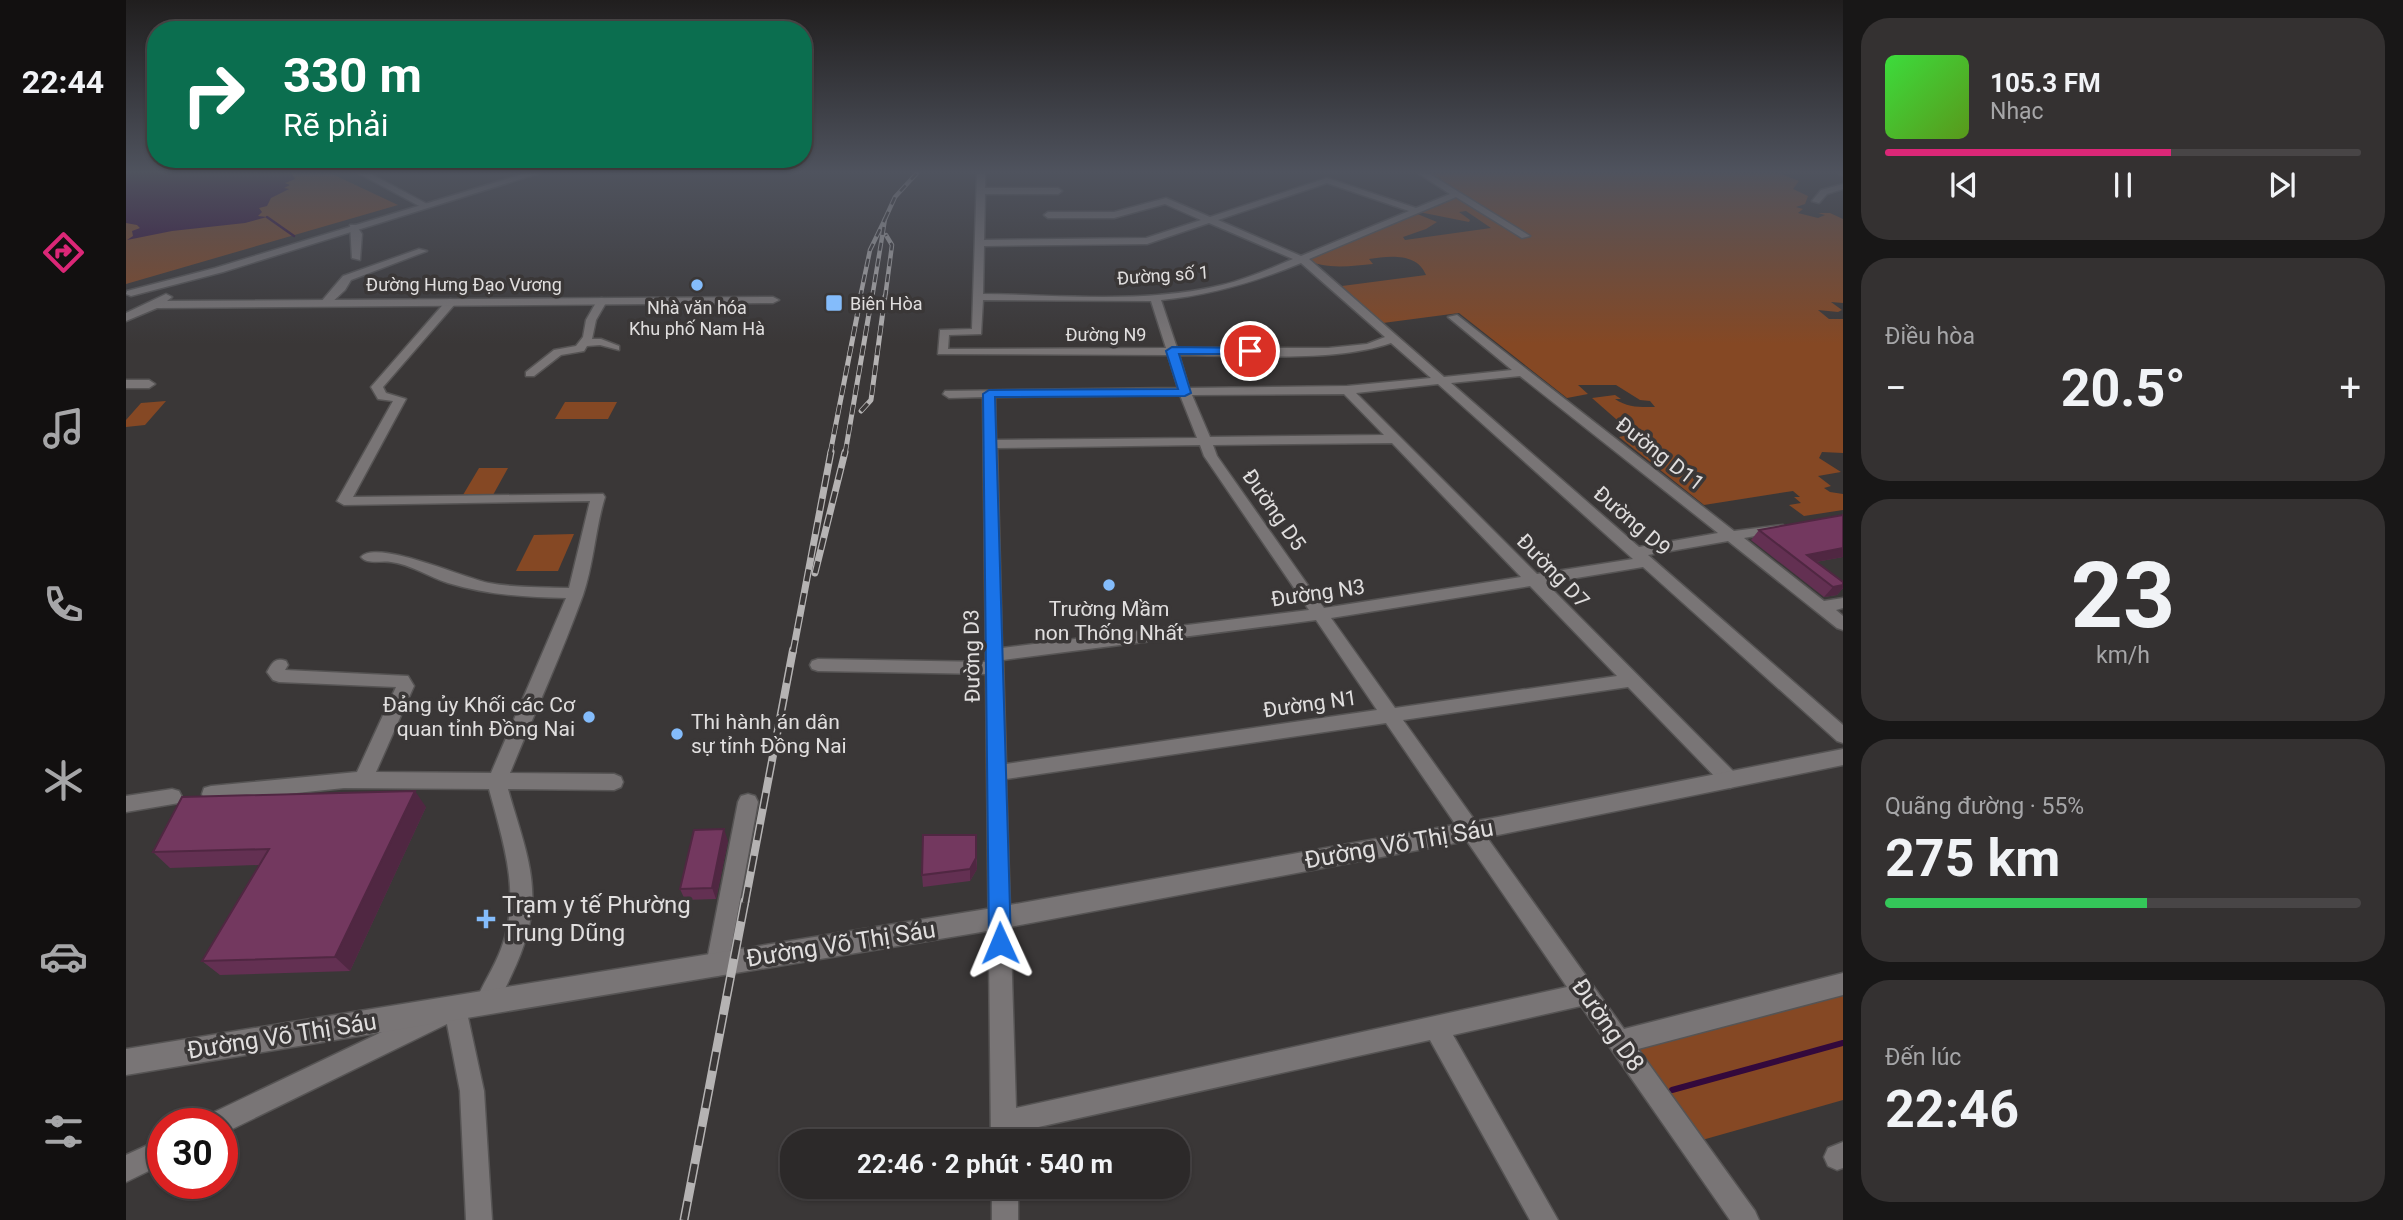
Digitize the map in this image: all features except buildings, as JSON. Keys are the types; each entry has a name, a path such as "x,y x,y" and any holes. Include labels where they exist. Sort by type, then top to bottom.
{"main road":[{"path":"128,293 219,270 347,230"},
{"path":"126,317 219,270"},
{"path":"128,293 154,293 159,295 158,302"},
{"name":"Đường Hưng Đạo Vương","path":"158,302 773,300"},
{"name":"Đường Võ Thị Sáu","path":"126,1062 999,918 1470,831 1843,757"}],"street":[{"path":"354,230 357,234 357,258"},
{"path":"980,230 980,297"},
{"path":"1050,230 1052,243"},
{"path":"980,243 1147,241 1181,230"},
{"name":"Đường D9","path":"1235,230 1301,258 1321,273 1843,736"},
{"name":"Đường số 1","path":"980,297 1155,296 1227,288 1370,230"},
{"path":"1515,230 1525,236"},
{"path":"325,303 341,288 347,278 422,251"},
{"name":"Đường D5","path":"1155,296 1203,442 1470,831"},
{"name":"Đường N9","path":"980,297 977,332 944,332 942,352 1328,351 1368,347 1394,338"},
{"path":"530,374 551,356 580,349 585,343 589,324 602,301"},
{"path":"451,302 377,387 382,396 400,399 344,501 598,497 576,593 497,782 518,863 522,905 512,950 486,1003"},
{"name":"Đường D11","path":"1453,317 1843,624"},
{"path":"585,343 601,342 615,348"},
{"path":"949,394 1347,390 1522,372"},
{"path":"126,384 149,384"},
{"name":"Đường D7","path":"1347,390 1730,780"},
{"name":"Đường D3","path":"989,394 1004,1129"},
{"path":"991,444 1395,439"},
{"name":"Đường N3","path":"818,664 994,662 1534,581 1731,536 1793,526"},
{"path":"368,557 394,557 453,579 489,588 516,592 576,593"},
{"path":"1821,607 1843,603"},
{"path":"280,665 275,672 279,676 402,681 405,686 363,779"},
{"name":"Đường N1","path":"997,773 1631,680"},
{"path":"211,794 275,785 363,779 614,782"},
{"path":"126,804 172,797"},
{"path":"717,965 748,802"},
{"name":"Đường D8","path":"1470,831 1746,1220"},
{"path":"1619,1042 1843,984"},
{"path":"1016,1129 1436,1027 1585,994"},
{"path":"238,1114 455,1008 472,1091 478,1220"},
{"path":"1436,1027 1545,1220"},
{"path":"126,1169 147,1158"},
{"path":"1005,1199 1005,1220"}],"shaded area":[{"path":"126,230 312,230 126,284"},
{"path":"182,230 127,240 133,236 132,231"},
{"path":"1375,230 1423,230 1403,237 1405,240 1477,230 1843,230 1843,303 1831,302 1842,310 1818,310 1829,319 1843,319 1843,453 1822,452 1819,458 1841,472 1818,476 1831,486 1824,488 1843,494 1843,510 1804,516 1789,505 1801,503 1794,497 1800,497 1793,491 1704,505 1619,437 1633,434 1592,398 1615,395 1621,399 1615,399 1629,405 1655,407 1650,401 1640,400 1616,385 1578,385 1588,394 1567,398 1459,313 1383,323 1342,286 1426,275 1416,262 1409,259 1385,257 1369,259 1373,264 1338,266 1321,265 1305,259"},
{"path":"166,401 145,425 126,427 126,420 141,403"},
{"path":"565,402 617,402 608,419 555,419"},
{"path":"479,468 508,468 493,495 463,495"},
{"path":"574,534 558,571 516,571 534,535"},
{"path":"1843,987 1843,1100 1695,1142 1629,1048"}],"waterway":[{"path":"285,230 294,236"},
{"path":"1672,1090 1843,1043"}],"railway":[{"path":"860,298 870,250 880,230"},
{"path":"872,298 883,230"},
{"path":"885,298 892,245 886,235"},
{"path":"830,454 861,296"},
{"path":"845,454 872,296"},
{"path":"861,411 871,400 885,296"},
{"path":"793,652 831,452"},
{"path":"815,573 845,452"},
{"path":"745,903 793,650"},
{"path":"684,1220 745,901"}],"place":[{"name":"Nhà văn hóa Khu phố Nam Hà","path":"697,285"},
{"name":"Biên Hòa","path":"834,303"},
{"name":"Trường Mầm non Thống Nhất","path":"1109,585"},
{"name":"Đảng ủy Khối các Cơ quan tỉnh Đồng Nai","path":"589,717"},
{"name":"Thi hành án dân sự tỉnh Đồng Nai","path":"677,734"},
{"name":"Trạm y tế Phường Trung Dũng","path":"486,919"}],"route":[{"path":"1000,943 989,394 1185,393 1172,351 1250,351"}]}
